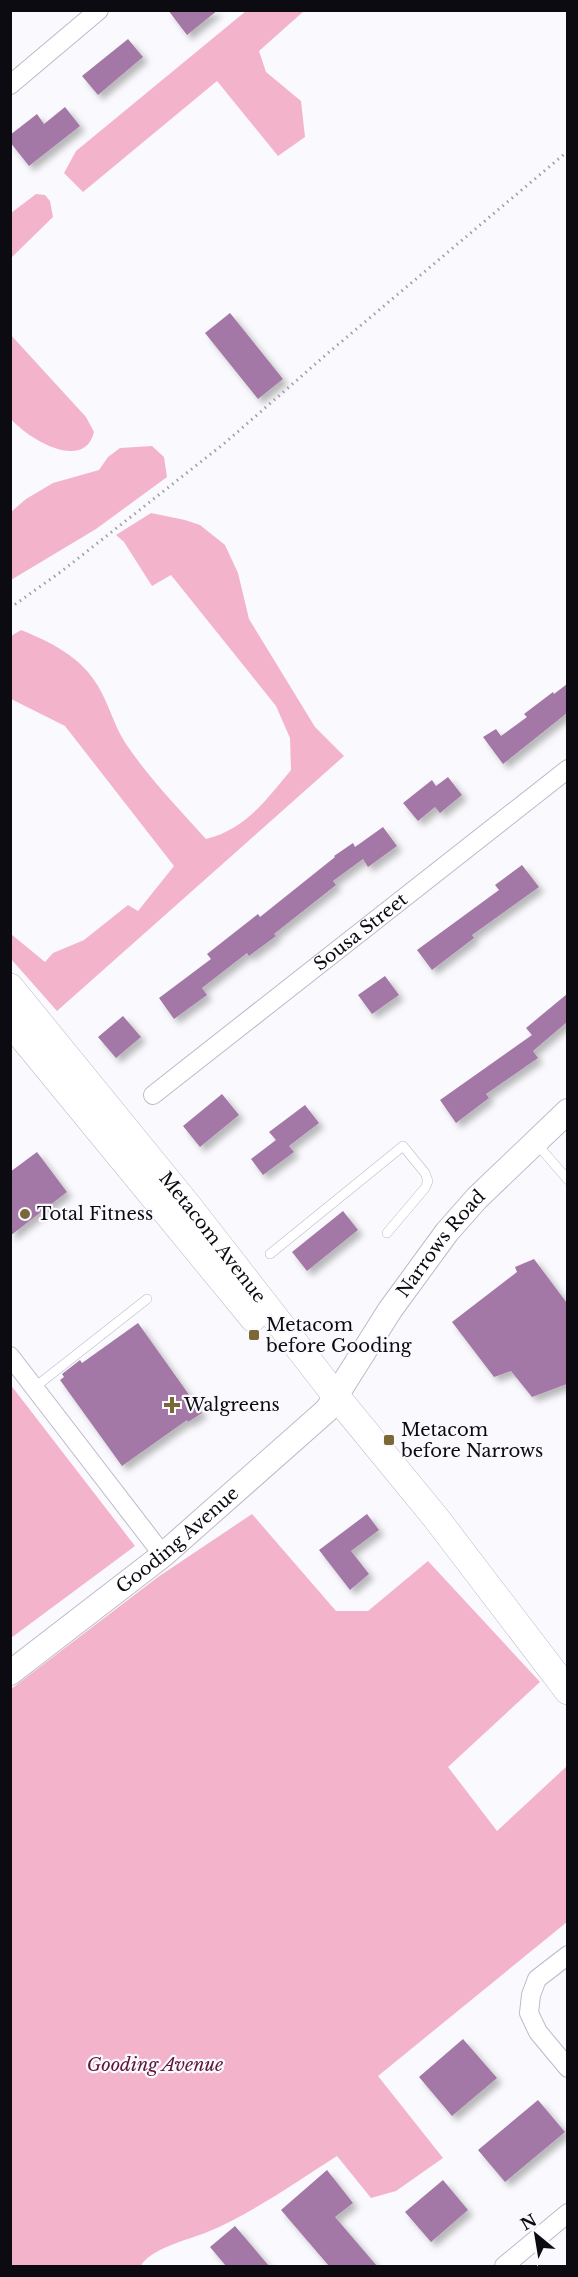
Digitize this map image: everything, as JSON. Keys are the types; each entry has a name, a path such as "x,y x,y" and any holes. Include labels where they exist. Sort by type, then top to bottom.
{"main road":[{"name":"Metacom Avenue","path":"10,987 190,1208 332,1403 410,1491 567,1698"},
{"name":"Metacom Avenue","path":"10,1022 332,1403 567,1691"},
{"name":"Narrows Road","path":"332,1403 390,1310 447,1232 477,1198 567,1111"},
{"name":"Gooding Avenue","path":"10,1673 163,1555 332,1403"}],"street":[{"path":"10,85 99,10"},
{"name":"Sousa Street","path":"153,1095 567,769"},
{"path":"10,1356 163,1555"},
{"path":"567,1955 537,1979 531,1995 529,2013 538,2032 567,2068"},
{"path":"504,2266 567,2213"}],"lane":[{"path":"534,1141 567,1180"},
{"path":"270,1254 403,1146 425,1173 428,1181 425,1188 387,1233"},
{"path":"35,1386 147,1299"}],"path":[{"path":"10,608 226,442 567,151"}],"green space":[{"path":"246,11 304,11 259,51 266,72 301,101 305,137 278,156 217,81 83,192 64,173 76,151"},
{"path":"36,194 45,195 50,201 53,217 11,258 11,213"},
{"path":"10,334 86,417 94,432 88,444 79,450 68,451 55,448 29,435 11,419"},
{"path":"152,446 164,457 167,477 96,529 11,580 11,512 26,499 53,483 99,470 108,457 120,448"},
{"path":"151,513 200,525 225,545 238,573 249,619 315,727 344,756 57,1011 11,959 11,934 45,962 53,953 84,940 128,905 138,911 174,866 65,726 11,699 11,636 21,630 54,645 83,667 98,686 122,737 135,757 206,839 244,821 264,802 291,770 290,738 276,706 171,575 152,586 124,542 116,535"},
{"path":"10,1384 135,1546 11,1638 10,1638"},
{"path":"252,1514 336,1611 368,1611 428,1561 540,1682 448,1767 497,1831 567,1766 567,1922 378,2076 443,2158 396,2191 371,2198 337,2156 256,2207 205,2233 160,2250 145,2260 141,2266 11,2266 11,1689 158,1577"}],"building":[{"path":"168,10 218,10 187,35"},
{"path":"128,39 143,57 98,95 82,76"},
{"path":"65,107 80,126 29,166 10,142 10,135 37,114 44,124"},
{"path":"230,313 283,379 258,399 205,333"},
{"path":"567,684 567,713 503,764 483,737 496,729 501,736 527,717 524,714"},
{"path":"448,777 462,795 440,813 435,807 418,821 403,803 432,780 436,786"},
{"path":"383,827 397,846 368,867 363,859 333,881 336,885 274,934 276,936 249,956 247,953 202,988 207,995 174,1019 159,998 211,959 207,954 258,914 260,917 334,856 353,843 355,847"},
{"path":"522,865 539,887 472,935 474,938 432,970 417,950 499,890 495,885"},
{"path":"385,976 399,995 372,1014 358,995"},
{"path":"567,994 567,1022 533,1051 538,1058 486,1094 489,1098 456,1123 440,1100 532,1035 526,1028"},
{"path":"123,1016 141,1037 116,1058 98,1037"},
{"path":"222,1094 239,1115 200,1147 183,1126"},
{"path":"305,1105 319,1123 289,1146 294,1152 263,1175 251,1159 276,1140 269,1132"},
{"name":"Total Fitness","path":"37,1152 67,1192 10,1236 10,1172"},
{"path":"343,1211 358,1230 307,1271 292,1252"},
{"path":"534,1259 567,1303 567,1384 532,1397 511,1371 494,1377 452,1322 517,1272 515,1267"},
{"path":"138,1323 202,1413 188,1422 187,1420 122,1466 60,1380 64,1377 62,1374 80,1360 82,1363"},
{"path":"367,1514 379,1530 351,1551 369,1574 350,1590 319,1550"},
{"path":"463,2039 497,2078 452,2116 419,2077"},
{"path":"538,2100 565,2132 505,2182 478,2150"},
{"path":"327,2170 353,2203 335,2217 377,2266 329,2266 281,2210"},
{"path":"443,2180 468,2210 431,2242 405,2212"},
{"path":"235,2226 269,2266 226,2266 210,2247"}],"place":[{"name":"Total Fitness","path":"25,1214"},
{"name":"Metacom before Gooding","path":"254,1335"},
{"name":"Walgreens","path":"172,1405"},
{"name":"Metacom before Narrows","path":"389,1440"}]}
